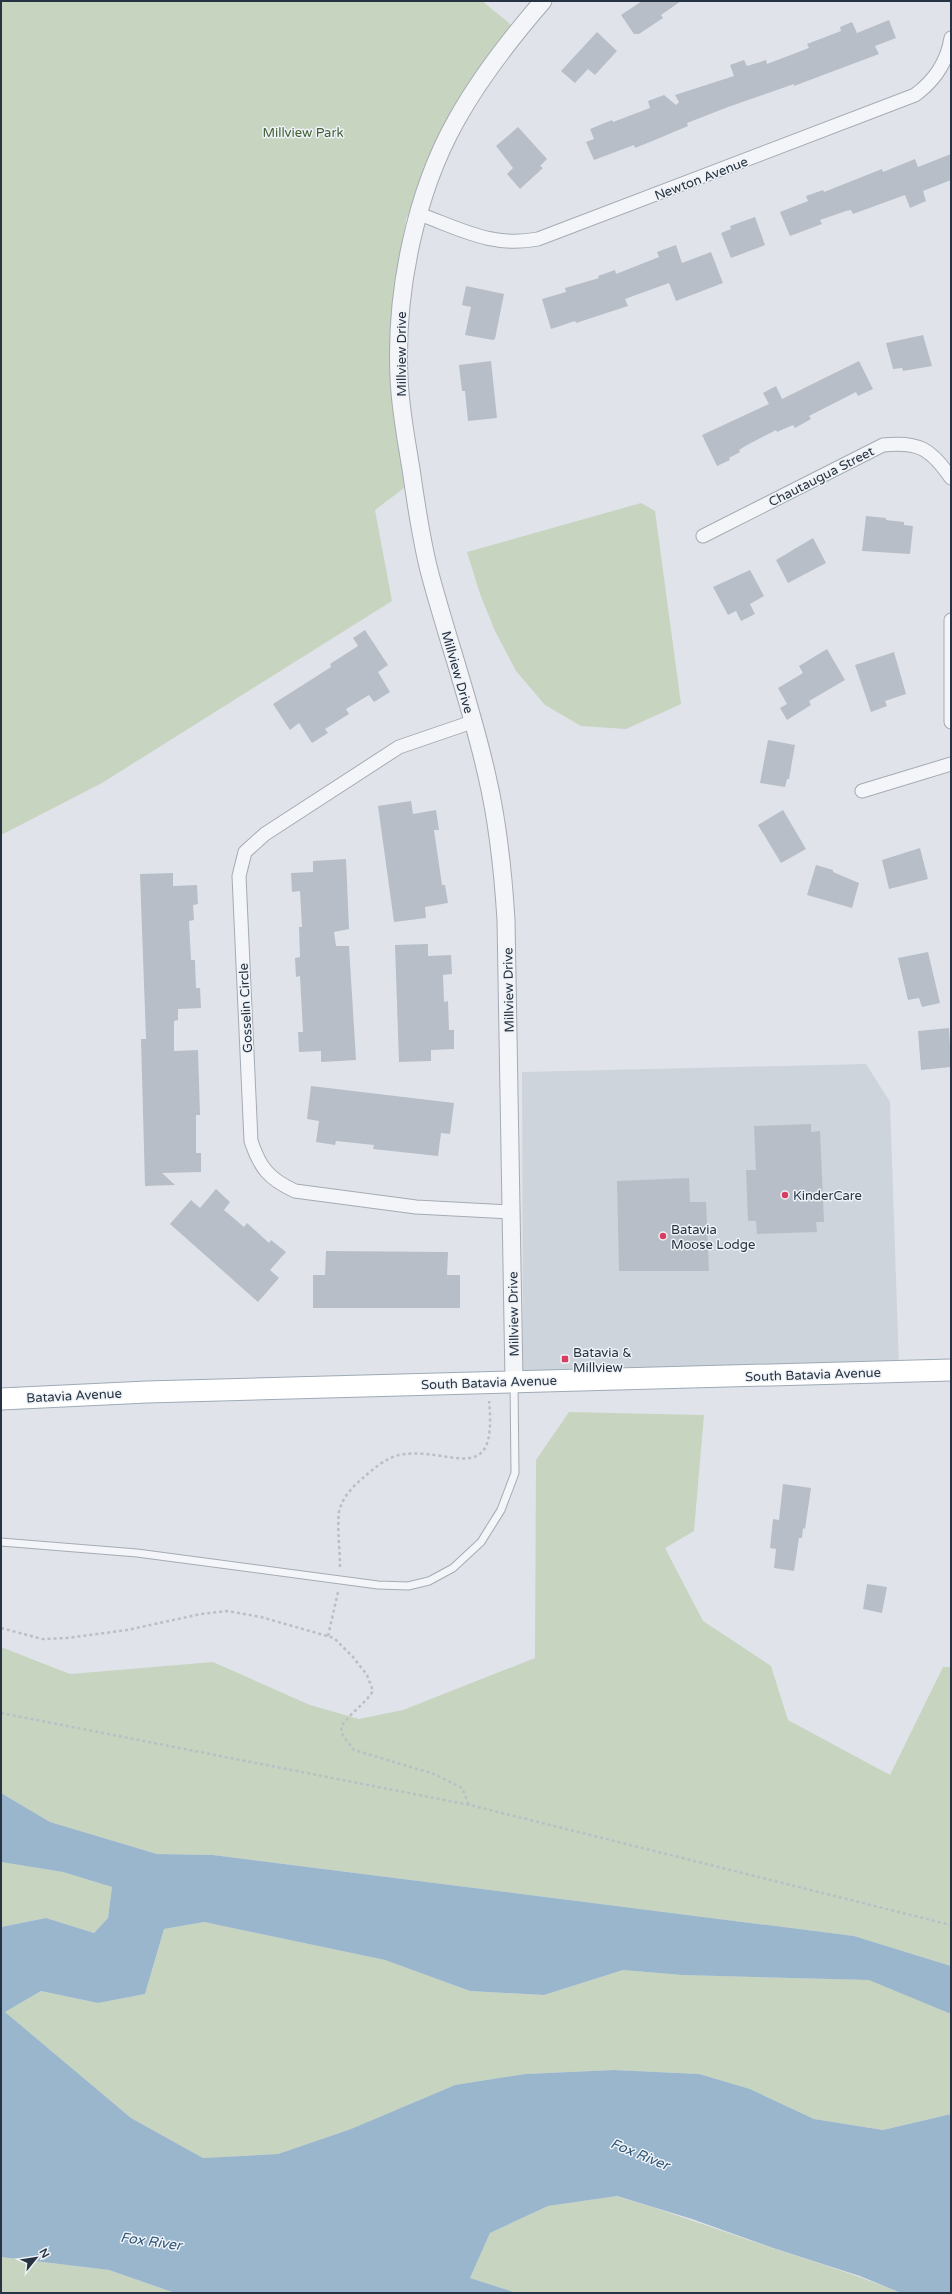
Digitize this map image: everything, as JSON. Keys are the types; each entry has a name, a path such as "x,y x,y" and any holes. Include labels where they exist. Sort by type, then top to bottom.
{"main road":[{"name":"South Batavia Avenue","path":"147,1392 951,1370"},
{"name":"Batavia Avenue","path":"1,1399 147,1392"}],"street":[{"name":"Millview Drive","path":"514,1381 506,928 503,873 498,827 487,774 430,572 416,508 398,377 399,332 403,287 419,214 440,155 456,120 484,75 515,33 543,1"},
{"name":"Newton Avenue","path":"419,214 494,241 523,242 538,239 915,95 929,85 944,64 951,38"},
{"name":"Chautaugua Street","path":"703,536 883,445 902,443 926,448 940,462 951,478"},
{"path":"951,620 951,722"},
{"name":"Gosselin Circle","path":"472,722 399,747 265,834 245,852 239,876 251,1141 256,1157 266,1173 279,1183 295,1191 416,1207 512,1212"},
{"path":"862,790 951,764"}],"lane":[{"path":"1,1542 137,1553 378,1585 408,1586 429,1581 453,1568 481,1542 501,1510 515,1473 514,1381"}],"path":[{"path":"328,1636 341,1580 339,1512 351,1488 375,1467 398,1456 422,1454 458,1460 470,1459 480,1454 487,1443 491,1428 487,1382"},
{"path":"1,1628 42,1639 67,1638 127,1630 201,1614 227,1611 261,1617 334,1638 353,1657 367,1675 373,1691 365,1702 349,1714 341,1727 343,1736 354,1750 434,1774 462,1788 470,1805"},
{"path":"1,1713 470,1805 951,1925"}],"shaded area":[{"path":"866,1064 890,1102 899,1366 523,1371 522,1072"}],"green space":[{"name":"Millview Park","path":"1,1 482,1 514,27 450,117 406,219 395,289 392,381 404,488 375,510 392,601 102,783 1,835"},
{"path":"641,503 655,511 681,704 626,729 581,726 545,705 516,671 495,631 480,594 467,552"},
{"path":"569,1412 704,1415 694,1531 665,1548 703,1621 771,1666 788,1720 890,1775 943,1667 951,1667 951,1966 854,1936 213,1855 157,1854 50,1822 1,1793 1,1647 70,1674 213,1662 310,1705 359,1719 403,1710 535,1658 536,1460"},
{"path":"1,1862 63,1872 112,1887 108,1918 94,1933 46,1918 1,1927"},
{"path":"204,1922 385,1960 470,1991 544,1995 623,1970 682,1975 870,1980 951,2014 951,2114 883,2130 814,2119 750,2089 699,2074 614,2070 525,2074 455,2085 351,2129 278,2154 203,2158 131,2118 5,2012 41,1991 98,2003 145,1994 164,1929"},
{"path":"616,2196 839,2270 901,2293 517,2293 470,2278 490,2233 548,2206"},
{"path":"1,2257 109,2270 175,2293 1,2293"}],"water":[{"name":"Fox River","path":"1,1793 50,1822 157,1854 213,1855 854,1936 951,1966 951,2014 869,1980 682,1975 623,1970 544,1995 470,1991 385,1960 204,1922 164,1929 145,1994 98,2003 41,1991 5,2012 131,2118 203,2158 278,2154 351,2129 455,2085 525,2074 614,2070 699,2074 750,2089 814,2119 883,2130 951,2114 951,2293 901,2293 860,2276 776,2249 692,2219 617,2196 548,2206 490,2233 470,2278 517,2293 175,2293 109,2270 1,2257 1,1927 46,1918 94,1933 108,1918 112,1887 63,1872 1,1862"}],"building":[{"path":"642,1 681,1 661,15 663,18 639,34 634,34 621,15"},
{"path":"889,20 896,38 875,46 879,54 794,86 794,84 728,107 687,123 688,126 635,148 634,145 594,160 586,142 594,139 590,129 612,120 613,122 650,108 648,101 664,95 676,105 679,102 675,95 734,76 730,65 744,60 747,66 766,60 767,64 809,48 807,44 841,31 840,27 852,22 857,33"},
{"path":"597,32 617,51 595,75 588,69 575,83 561,71"},
{"path":"518,127 547,159 540,166 543,168 520,189 507,174 513,168 496,146"},
{"path":"951,154 951,180 923,191 926,201 910,208 905,195 853,214 851,210 820,220 822,224 790,236 780,212 808,201 806,196 823,190 824,192 882,169 883,172 915,159 918,167"},
{"path":"755,217 765,245 731,258 721,233 731,229 730,226"},
{"path":"676,245 682,263 711,252 723,283 676,301 669,283 625,299 628,306 576,323 575,321 551,329 542,299 566,292 565,288 599,278 598,276 615,270 616,274 659,257 657,252"},
{"path":"466,286 504,294 495,339 493,340 465,335 471,307 462,305"},
{"path":"923,335 932,366 903,371 902,368 893,369 886,343"},
{"path":"491,361 497,418 468,421 465,391 462,391 459,365"},
{"path":"859,361 873,389 858,396 856,392 809,416 811,419 795,428 793,425 777,432 776,430 747,445 739,450 740,452 729,458 730,460 717,466 702,435 769,404 763,393 776,386 782,399"},
{"path":"866,516 886,518 886,520 904,522 904,525 913,526 910,554 862,551"},
{"path":"813,538 826,563 788,583 776,560"},
{"path":"750,570 764,596 750,604 755,614 741,621 736,611 728,615 713,587"},
{"path":"365,630 388,665 378,672 390,692 374,702 369,695 346,709 349,714 325,729 328,733 312,743 299,723 290,730 273,704 331,667 330,664 358,646 353,638"},
{"path":"827,649 845,680 809,701 811,705 787,720 780,708 787,704 778,688 803,673 799,666"},
{"path":"894,652 906,694 885,701 887,706 871,712 855,665"},
{"path":"768,740 795,745 789,779 787,779 785,787 760,783"},
{"path":"411,801 413,814 436,810 439,830 434,830 442,885 445,885 448,903 425,907 426,918 394,922 378,806"},
{"path":"783,810 806,849 781,863 758,825"},
{"path":"920,848 928,879 889,889 882,860"},
{"path":"346,859 349,929 334,932 336,946 349,946 356,1060 321,1062 321,1051 299,1052 298,1032 303,1032 300,976 296,977 295,958 300,957 299,927 302,927 300,891 292,892 291,873 313,872 313,861"},
{"path":"816,865 833,870 833,872 859,883 852,908 807,895"},
{"path":"173,873 173,886 197,885 198,904 193,905 194,920 189,921 191,960 195,960 196,988 200,988 201,1008 178,1009 178,1020 174,1021 174,1051 198,1050 200,1115 196,1115 196,1153 201,1153 201,1172 162,1173 175,1185 145,1186 141,1039 146,1039 140,874"},
{"path":"428,944 428,956 451,955 452,974 443,975 444,1002 448,1001 449,1030 454,1030 454,1049 431,1050 431,1061 399,1062 395,945"},
{"path":"928,952 940,1003 922,1007 919,998 908,1000 898,958"},
{"path":"949,1028 951,1067 921,1070 918,1031"},
{"path":"311,1086 454,1103 450,1134 441,1133 438,1156 373,1149 374,1145 336,1141 335,1145 316,1142 319,1121 307,1119"},
{"name":"KinderCare","path":"811,1124 811,1132 820,1131 824,1222 816,1222 817,1232 757,1234 756,1221 748,1221 746,1170 756,1170 754,1126"},
{"name":"Batavia Moose Lodge","path":"689,1178 690,1202 706,1202 709,1271 619,1271 617,1181"},
{"path":"216,1189 230,1202 224,1210 244,1227 247,1223 269,1243 271,1240 286,1252 270,1270 279,1278 258,1302 170,1224 191,1200 200,1208"},
{"path":"326,1251 448,1252 447,1275 460,1275 460,1308 313,1308 313,1275 325,1275"},
{"path":"783,1484 811,1488 805,1529 803,1528 802,1538 799,1538 794,1571 774,1568 776,1549 770,1548 773,1519 779,1520"},
{"path":"867,1584 887,1587 882,1613 863,1609"}],"place":[{"name":"KinderCare","path":"785,1195"},
{"name":"Batavia Moose Lodge","path":"663,1236"},
{"name":"Batavia & Millview","path":"565,1359"}]}
